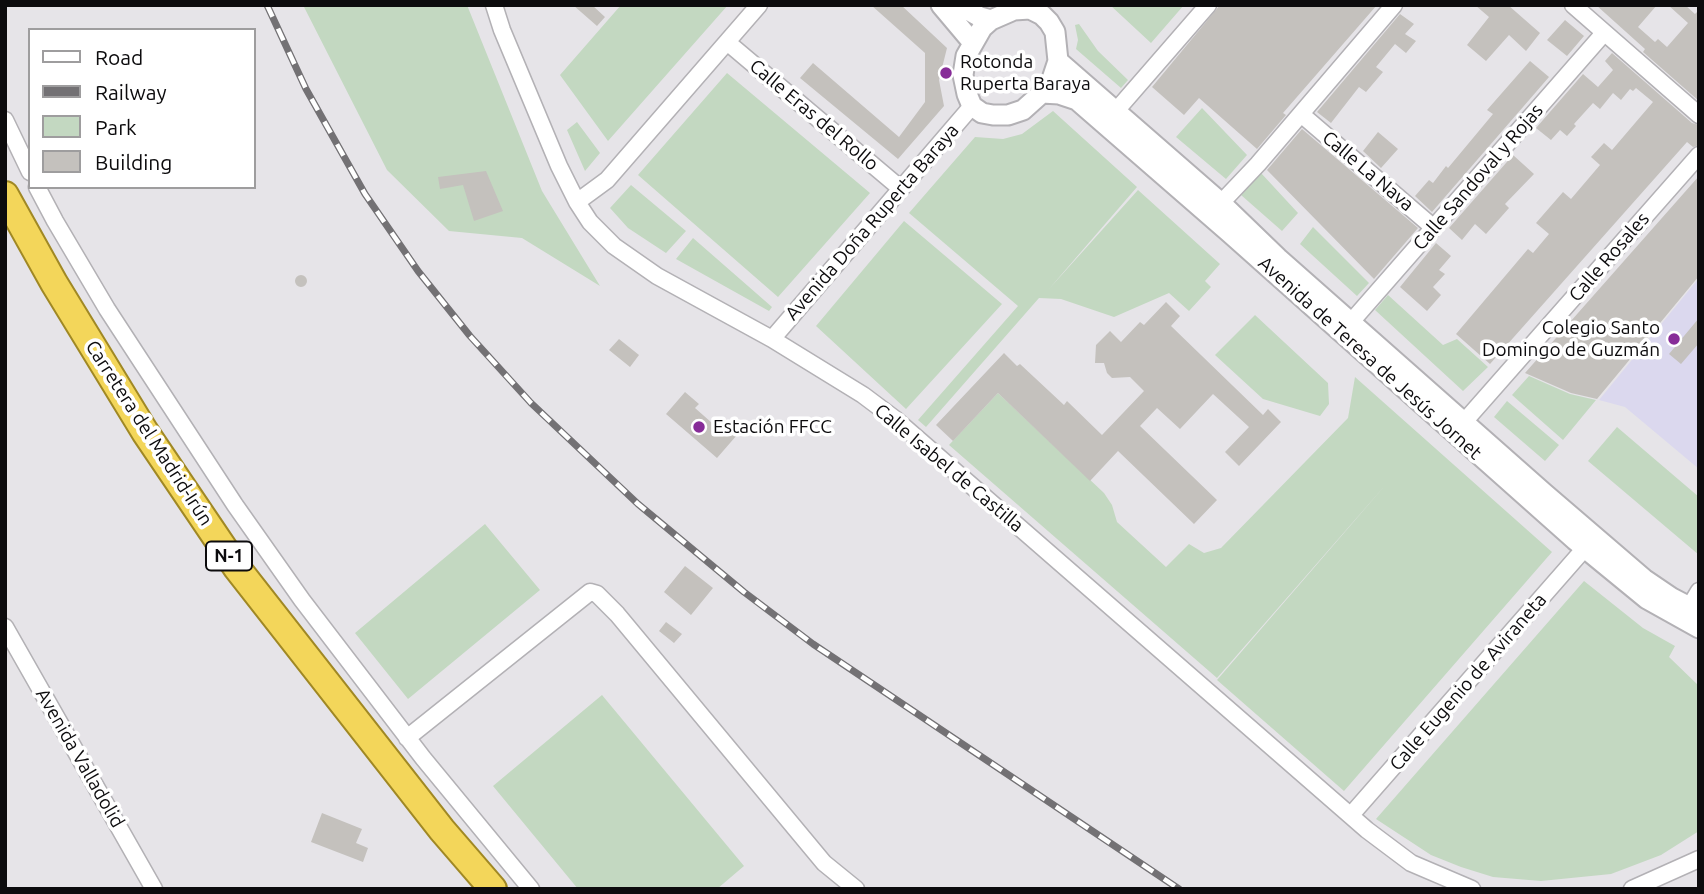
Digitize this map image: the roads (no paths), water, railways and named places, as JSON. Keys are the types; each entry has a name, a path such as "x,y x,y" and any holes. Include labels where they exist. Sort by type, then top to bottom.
{"highway":[{"name":"Carretera del Madrid-Irún","path":"5,195 54,283 138,420 237,568 442,830 493,889"}],"street":[{"name":"Calle Isabel de Castilla","path":"494,5 559,166 577,202 596,228 629,258 772,339 863,395 895,419 1351,815 1411,863 1472,889"},
{"path":"577,202 607,180 759,5"},
{"path":"941,5 973,43"},
{"path":"959,5 979,17 991,20"},
{"path":"1115,112 1208,5"},
{"path":"1221,203 1394,5"},
{"path":"1573,5 1699,115"},
{"path":"1030,7 1049,22 1058,44 1058,61 1052,79 1042,93 1023,110 1008,115 993,116 972,106 963,75 966,56 982,28 991,20 1014,10 1030,7"},
{"name":"Calle Sandoval y Rojas","path":"1351,322 1604,33"},
{"name":"Calle Eras del Rollo","path":"727,41 900,188"},
{"name":"Avenida de Teresa de Jesús Jornet","path":"1058,61 1644,579 1693,611"},
{"name":"Avenida de Teresa de Jesús Jornet","path":"1042,93 1059,94 1077,100 1585,548 1647,599 1693,611"},
{"name":"Avenida Doña Ruperta Baraya","path":"772,339 972,106"},
{"name":"Calle La Nava","path":"1301,114 1434,228"},
{"path":"5,120 28,168"},
{"name":"Calle Rosales","path":"1464,422 1699,155"},
{"path":"38,189 107,309 235,506 302,600 407,738 531,889"},
{"name":"Calle Eugenio de Aviraneta","path":"1351,815 1585,548"},
{"path":"407,738 590,592 597,594 617,614 824,863 856,889"},
{"name":"Avenida Valladolid","path":"5,627 154,889"},
{"path":"1632,889 1699,859"}],"railway":[{"path":"267,5 306,89 365,194 418,271 470,336 531,403 638,504 744,592 813,644 1179,889"}],"place":[{"name":"Rotonda Ruperta Baraya","path":"946,73"},
{"name":"Colegio Santo Domingo de Guzmán","path":"1674,339"},
{"name":"Estación FFCC","path":"699,427"}]}
